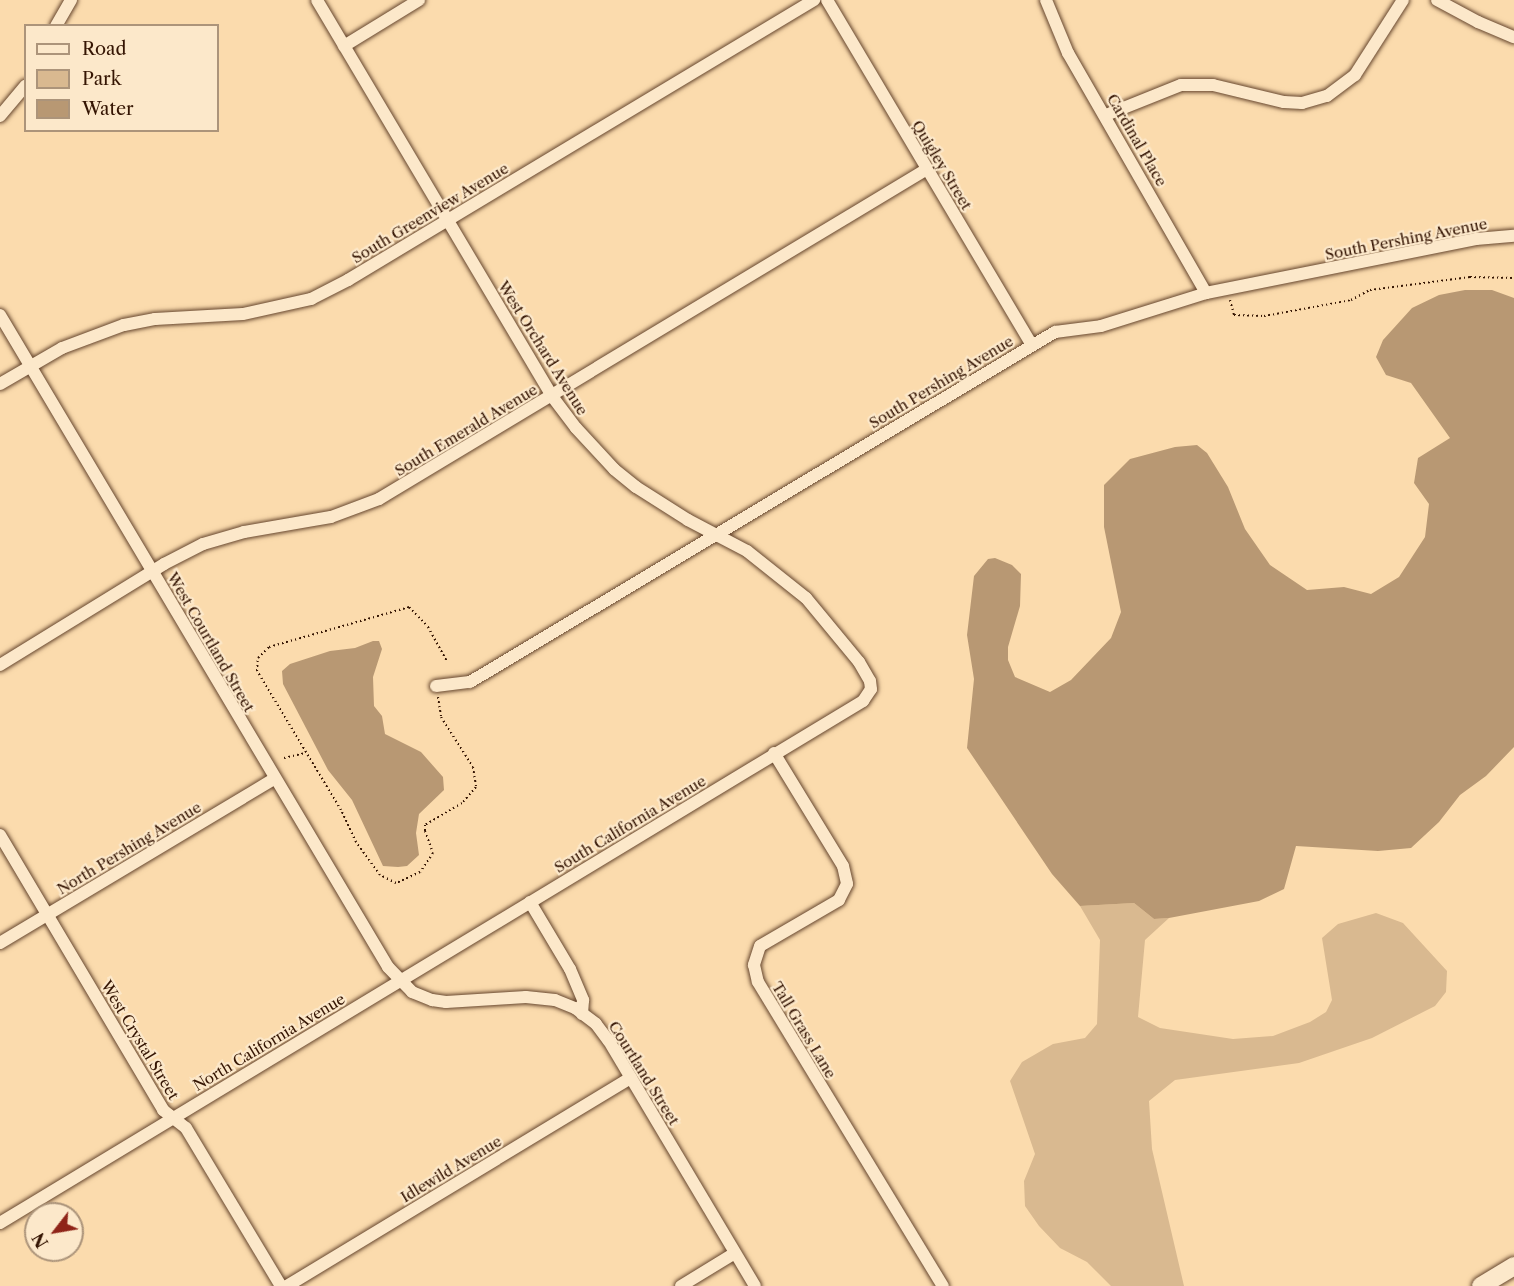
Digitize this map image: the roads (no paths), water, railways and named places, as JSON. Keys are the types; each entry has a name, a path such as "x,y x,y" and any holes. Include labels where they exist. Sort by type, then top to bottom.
{"main road":[{"path":"1481,1286 1514,1266"}],"street":[{"path":"57,24 71,0"},
{"name":"West Orchard Avenue","path":"317,0 552,396 576,428 614,469 660,503 747,551 806,598 859,662 870,681 871,688"},
{"path":"344,46 420,0"},
{"name":"South Greenview Avenue","path":"0,384 62,348 124,325 155,318 243,314 311,298 348,280 448,221 814,0"},
{"name":"Quigley Street","path":"827,0 1032,345"},
{"name":"Cardinal Place","path":"1046,0 1068,53 1106,115 1206,293"},
{"path":"1106,115 1181,85 1213,85 1284,102 1302,103 1327,96 1355,75 1403,0"},
{"path":"1437,0 1478,22 1514,37"},
{"path":"0,116 24,87"},
{"name":"South Emerald Avenue","path":"0,665 203,544 244,532 299,524 358,508 379,499 927,169"},
{"name":"South Pershing Avenue","path":"436,686 470,682 1055,332 1101,326 1206,293 1476,239 1514,236"},
{"name":"West Courtland Street","path":"0,315 274,779 388,967 400,981"},
{"name":"South California Avenue","path":"400,981 863,701 871,688"},
{"name":"Tall Grass Lane","path":"774,753 843,866 847,884 839,900 760,946 754,965 758,982 943,1286"},
{"name":"North Pershing Avenue","path":"0,943 274,779"},
{"name":"West Crystal Street","path":"0,835 163,1110 186,1128 281,1286"},
{"path":"530,902 570,969 583,1000 582,1014"},
{"name":"Courtland Street","path":"400,981 412,992 432,1000 446,1002 526,997 555,1000 596,1024 609,1041 755,1286"},
{"name":"North California Avenue","path":"0,1223 400,981"},
{"name":"Idlewild Avenue","path":"287,1286 631,1078"},
{"path":"681,1286 735,1253"}],"water":[{"path":"1465,290 1492,290 1514,298 1514,747 1486,776 1460,795 1439,822 1411,848 1378,851 1296,846 1284,889 1259,901 1169,918 1154,919 1134,903 1080,906 1052,874 967,748 974,679 967,635 974,576 988,559 995,558 1012,565 1021,574 1020,606 1008,647 1008,660 1015,677 1050,692 1071,680 1111,638 1121,612 1104,527 1104,485 1130,459 1175,447 1197,445 1207,453 1228,487 1245,529 1270,565 1307,590 1344,587 1371,594 1399,577 1425,537 1429,504 1414,483 1418,458 1450,438 1411,383 1386,375 1376,357 1383,340 1412,308 1439,295"},
{"path":"379,641 382,649 373,677 374,706 382,716 385,734 421,752 443,777 444,790 419,814 416,833 419,855 407,866 383,866 352,800 328,770 283,684 282,671 290,664 330,651 355,648"}]}
